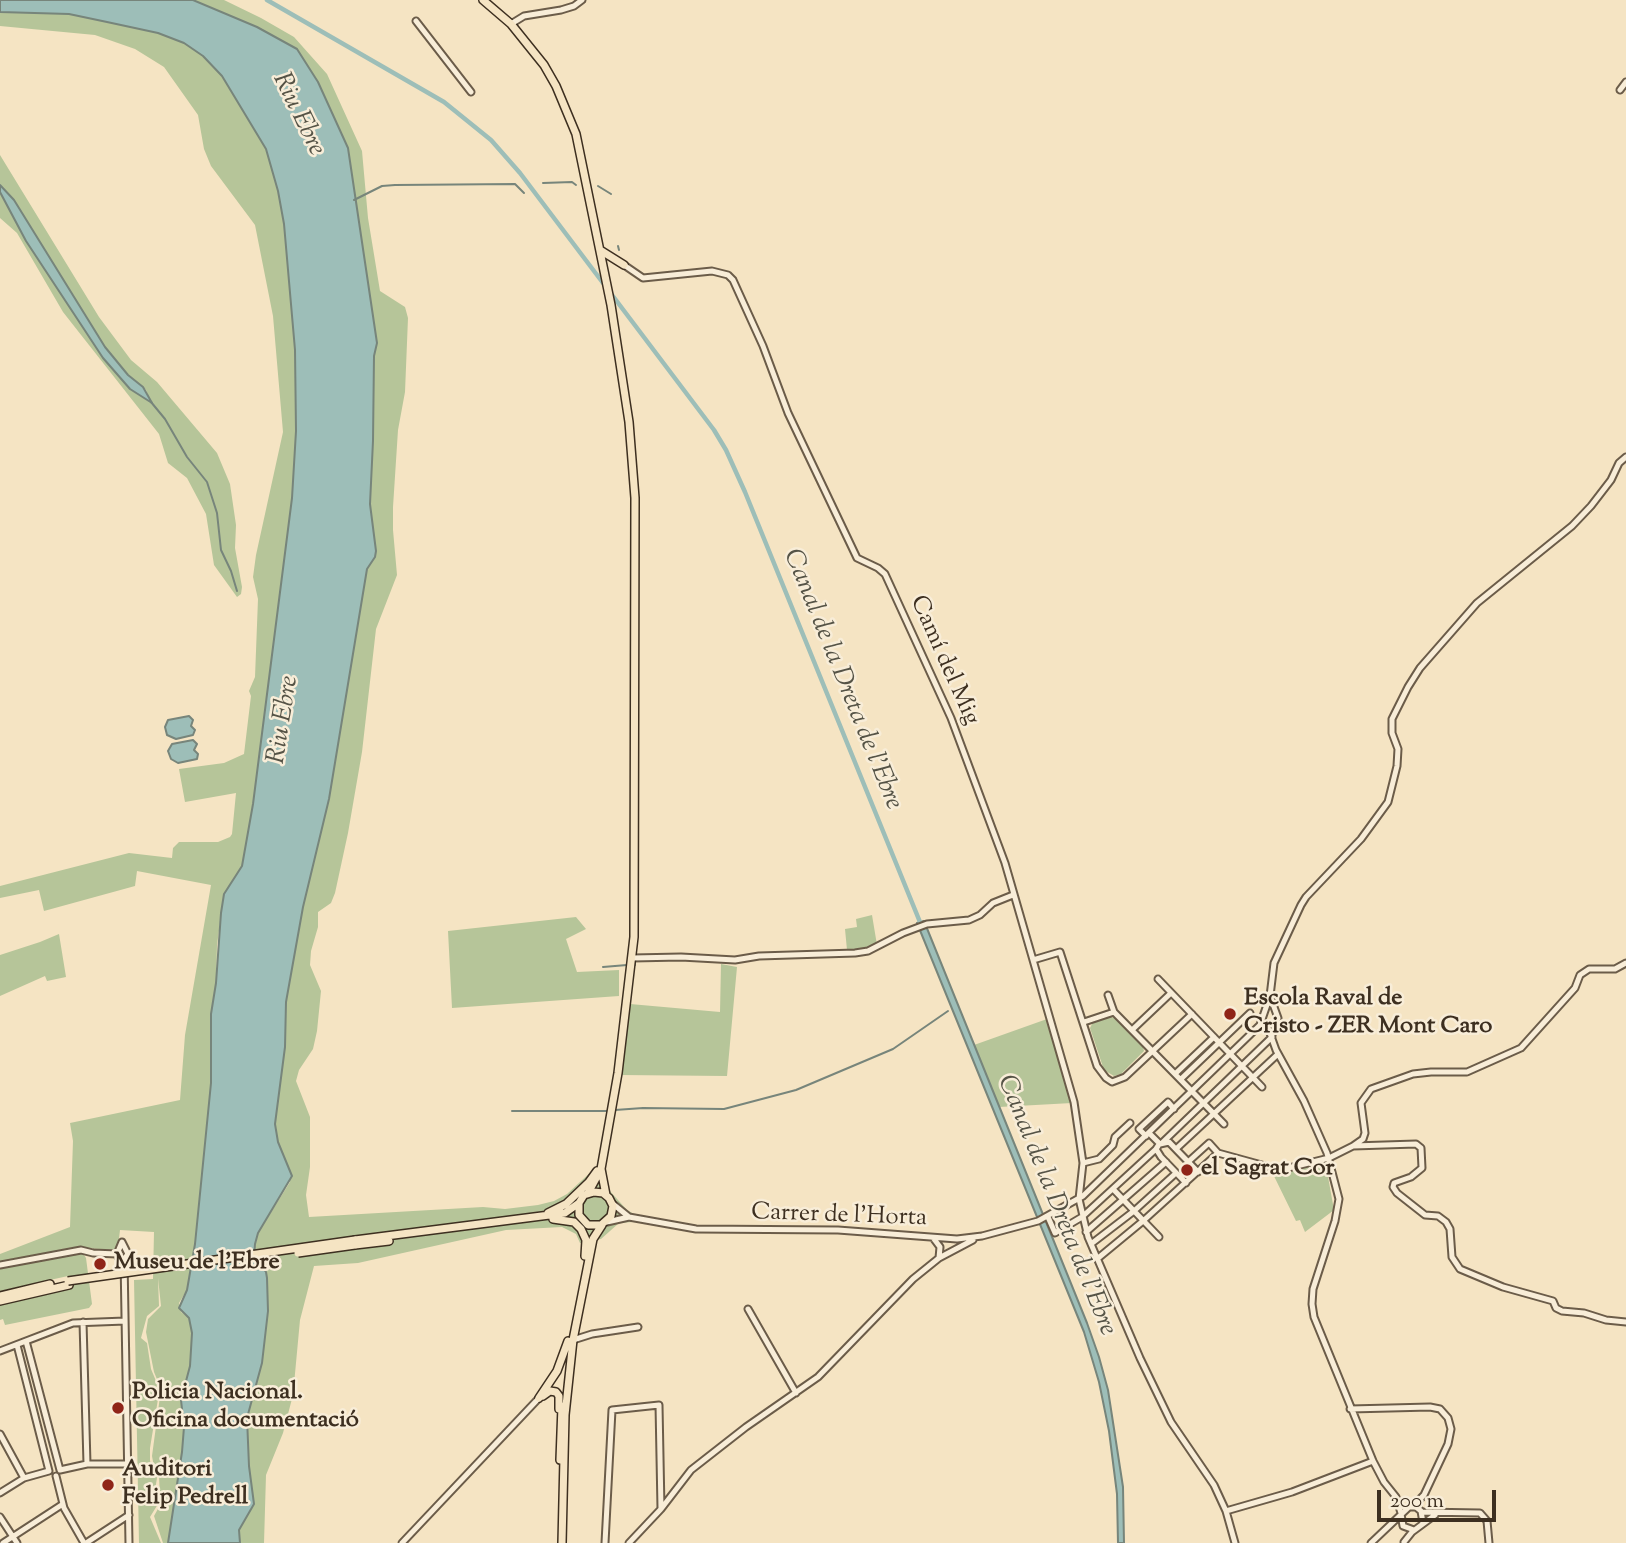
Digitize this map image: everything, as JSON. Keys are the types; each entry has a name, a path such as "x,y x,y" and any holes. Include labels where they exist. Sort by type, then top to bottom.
{"main road":[{"path":"0,1296 68,1283 565,1213 588,1193 601,1169 632,958 635,902 635,498 627,404 606,282 606,261 600,250 576,134 544,65 511,24 483,0"},
{"path":"606,261 624,265"},
{"path":"524,1218 554,1211 566,1204 589,1182 597,1171 602,1146 607,1137"},
{"path":"560,1543 571,1340 593,1239 612,1211 601,1169"},
{"path":"588,1193 598,1192 609,1198"},
{"path":"560,1421 588,1238 578,1212 579,1203"},
{"path":"355,1243 567,1217 593,1226 605,1223"},
{"path":"553,1219 572,1221 581,1229 586,1240 585,1256"},
{"path":"0,1301 68,1283"},
{"path":"539,1398 557,1371 571,1340"},
{"path":"539,1398 550,1391 558,1394 560,1543"}],"street":[{"path":"511,24 524,16 561,10 582,0"},
{"path":"416,21 471,92"},
{"path":"1620,90 1626,82"},
{"name":"Camí del Mig","path":"624,265 643,278 712,271 728,275 733,280 763,346 788,413 857,558 885,574 951,718 999,842 1074,1102 1083,1163 1079,1199 1086,1232 1140,1358 1171,1422 1214,1485 1226,1511 1235,1543"},
{"path":"1489,1543 1487,1521 1480,1513 1437,1514 1422,1511 1396,1497 1373,1461 1350,1409 1314,1317 1312,1304 1317,1275 1339,1199 1329,1158 1304,1101 1278,1054 1265,1023 1264,1012 1270,996 1270,978 1276,959 1306,897 1361,839 1388,802 1397,766 1398,749 1392,733 1392,719 1414,677 1477,603 1582,516 1605,489 1619,463 1626,457"},
{"path":"632,958 735,960 760,956 868,951 926,924 969,919 980,915 993,902 1013,895"},
{"path":"1033,960 1060,951 1097,1066 1106,1079 1112,1082 1125,1077 1192,1014"},
{"path":"1188,1162 1209,1143 1218,1153 1280,1170 1329,1158 1363,1139 1366,1133 1361,1103 1371,1089 1413,1074 1467,1072 1521,1048 1575,988 1580,975 1589,968 1615,969 1626,962"},
{"path":"1158,979 1262,1087"},
{"path":"1132,1030 1171,993"},
{"path":"1108,995 1114,1012 1224,1124"},
{"path":"1047,1218 1055,1233 1082,1217 1272,1036 1278,1018 1270,996"},
{"path":"1264,1012 1270,1009 1276,1011"},
{"path":"1084,1023 1114,1012"},
{"path":"1175,1073 1250,1013"},
{"path":"1265,1023 1276,1023"},
{"name":"Carrer de l'Horta","path":"629,1216 705,1229 838,1230 947,1239 982,1236 1038,1221 1079,1199 1265,1023"},
{"path":"1181,1079 1216,1040"},
{"path":"1177,1149 1278,1054"},
{"path":"1174,1109 1168,1102 1139,1129 1160,1145 1166,1162 1186,1183"},
{"path":"1083,1163 1099,1159 1113,1145 1115,1137 1130,1123"},
{"path":"1160,1145 1169,1142 1198,1172"},
{"path":"1353,1146 1416,1144 1421,1148 1422,1168 1411,1177 1394,1183 1393,1188 1425,1215 1438,1216 1446,1222 1450,1229 1452,1257 1460,1269 1503,1287 1553,1301 1556,1308 1562,1311 1626,1322"},
{"path":"1097,1259 1218,1153"},
{"path":"1086,1232 1166,1162"},
{"path":"1091,1244 1134,1211 1176,1173"},
{"path":"1113,1189 1159,1237"},
{"path":"609,1198 629,1216"},
{"path":"605,1223 629,1216"},
{"path":"629,1543 661,1509 691,1470 832,1364 913,1279 939,1258 982,1236"},
{"path":"934,1238 941,1249"},
{"path":"947,1239 949,1252"},
{"path":"939,1258 947,1239"},
{"path":"0,1265 81,1250 93,1253 121,1250 128,1254 124,1259 129,1543"},
{"path":"121,1250 120,1259 124,1259"},
{"path":"748,1309 796,1393"},
{"path":"0,1351 73,1323 125,1321"},
{"path":"83,1322 87,1464"},
{"path":"571,1340 638,1327"},
{"path":"26,1342 59,1468 55,1476"},
{"path":"17,1345 50,1470 55,1476 63,1504 85,1543 129,1515"},
{"path":"402,1543 539,1398"},
{"path":"605,1543 612,1410 659,1405 661,1509"},
{"path":"1350,1409 1435,1407 1443,1411 1451,1429 1445,1450 1424,1495 1423,1523"},
{"path":"0,1434 2,1444 24,1478"},
{"path":"1226,1511 1292,1492 1373,1461"},
{"path":"0,1493 24,1478 50,1470 54,1465 59,1468 87,1464 128,1464"},
{"path":"1371,1543 1424,1495"},
{"path":"1396,1497 1404,1543"},
{"path":"3,1543 63,1504"},
{"path":"1404,1543 1415,1530 1437,1514"},
{"path":"0,1517 17,1543"},
{"path":"1385,1530 1395,1525 1415,1530"}],"green space":[{"path":"193,0 224,0 261,18 294,37 327,74 362,151 368,218 380,291 405,307 408,318 405,392 398,430 393,507 397,575 376,629 362,752 335,893 331,903 318,912 318,927 310,965 321,991 317,1031 313,1049 299,1070 296,1081 310,1117 310,1167 306,1195 309,1217 483,1207 505,1209 538,1205 567,1194 593,1170 606,1169 609,1190 634,1214 633,1222 619,1223 601,1239 580,1243 576,1234 562,1227 506,1230 358,1263 314,1266 300,1320 293,1395 283,1433 266,1475 264,1543 240,1543 238,1536 254,1504 247,1418 262,1363 268,1285 266,1272 254,1257 254,1251 258,1233 290,1182 277,1137 275,1117 285,1047 286,1002 303,907 329,799 367,569 376,551 370,504 374,356 377,343 348,148 257,27"},
{"path":"0,12 69,14 158,33 184,43 203,56 222,76 266,149 284,225 295,350 296,431 292,498 253,804 242,866 224,894 217,945 216,983 211,1014 211,1083 195,1244 187,1290 179,1303 181,1312 189,1318 192,1333 190,1366 181,1400 184,1427 182,1452 168,1543 163,1543 154,1516 159,1507 160,1497 159,1476 152,1456 161,1389 154,1372 146,1332 148,1319 161,1306 158,1278 159,1306 147,1316 141,1338 147,1343 151,1369 159,1388 156,1392 158,1399 150,1448 150,1461 157,1478 155,1490 158,1504 150,1517 161,1543 139,1543 134,1280 153,1279 154,1232 120,1230 118,1247 112,1250 74,1247 0,1264 0,1254 70,1227 73,1141 70,1123 180,1100 185,1035 211,885 137,871 135,886 44,911 39,890 0,898 0,886 129,853 172,858 173,848 179,842 218,842 232,834 236,793 185,802 179,769 224,763 244,754 251,696 249,691 255,677 258,599 253,577 283,432 273,316 255,225 211,166 204,149 198,115 164,67 135,49 95,35 0,26"},
{"path":"0,155 99,317 131,360 157,382 217,453 230,484 236,525 235,548 242,587 241,594 237,597 214,565 206,514 187,478 168,463 159,434 63,312 17,233 0,218 0,191 26,241 103,358 151,403 146,390 128,375 105,347 14,200 0,185"},
{"path":"872,915 877,945 847,950 845,929 857,927 856,919"},
{"path":"576,917 586,929 566,939 577,972 619,970 619,996 452,1008 448,931"},
{"path":"59,934 66,977 47,981 45,976 0,996 0,955"},
{"path":"721,964 737,967 727,1076 620,1075 630,1004 720,1012"},
{"path":"1111,1017 1117,1019 1144,1051 1121,1074 1114,1076 1104,1070 1090,1028 1093,1022"},
{"path":"1047,1019 1072,1103 999,1107 974,1045"},
{"path":"1325,1160 1334,1210 1305,1232 1300,1220 1296,1221 1272,1172"},
{"path":"82,1252 86,1258 92,1304 89,1308 5,1325 3,1319 0,1320 0,1303 70,1289 68,1276 0,1291 0,1267"}],"water":[{"name":"Riu Ebre","path":"0,0 193,0 257,27 297,49 318,82 348,148 377,343 374,356 370,504 376,551 367,569 329,799 303,907 286,1002 285,1047 275,1124 278,1142 292,1176 258,1233 255,1244 254,1257 266,1272 268,1311 262,1363 247,1418 254,1504 239,1530 240,1543 168,1543 182,1452 184,1427 181,1400 190,1366 192,1333 189,1318 179,1308 187,1290 195,1244 211,1083 211,1014 221,913 224,894 242,866 253,804 292,498 296,431 295,350 284,224 266,149 222,76 203,56 184,43 158,33 69,14 0,12"},
{"path":"0,185 14,200 105,347 128,375 143,387 152,403 130,389 103,358 26,241 0,192"},
{"path":"189,716 193,720 193,735 176,739 167,735 165,727 168,720"},
{"path":"193,740 197,744 194,750 198,754 197,759 178,763 171,759 168,751 172,744"},
{"path":"924,921 1099,1357 1108,1390 1123,1487 1124,1543 1118,1543 1117,1494 1109,1431 1099,1382 1084,1332 917,923"}],"waterway":[{"name":"Canal de la Dreta de l'Ebre","path":"267,0 444,102 491,140 520,173 714,430 745,492 922,927"},
{"path":"543,183 572,182 576,185"},
{"path":"354,200 382,186 395,185 515,184 524,193"},
{"path":"598,186 611,194"},
{"path":"618,246 619,250"},
{"path":"151,402 207,482 217,513 221,550 237,591"},
{"path":"603,967 627,965"},
{"path":"615,1110 724,1109 796,1090 893,1049 948,1011"},
{"path":"512,1111 610,1111"}],"place":[{"name":"Escola Raval de Cristo - ZER Mont Caro","path":"1230,1014"},
{"name":"el Sagrat Cor","path":"1187,1170"},
{"name":"Museu de l'Ebre","path":"100,1264"},
{"name":"Policia Nacional. Oficina documentació","path":"118,1408"},
{"name":"Auditori Felip Pedrell","path":"108,1485"}]}
